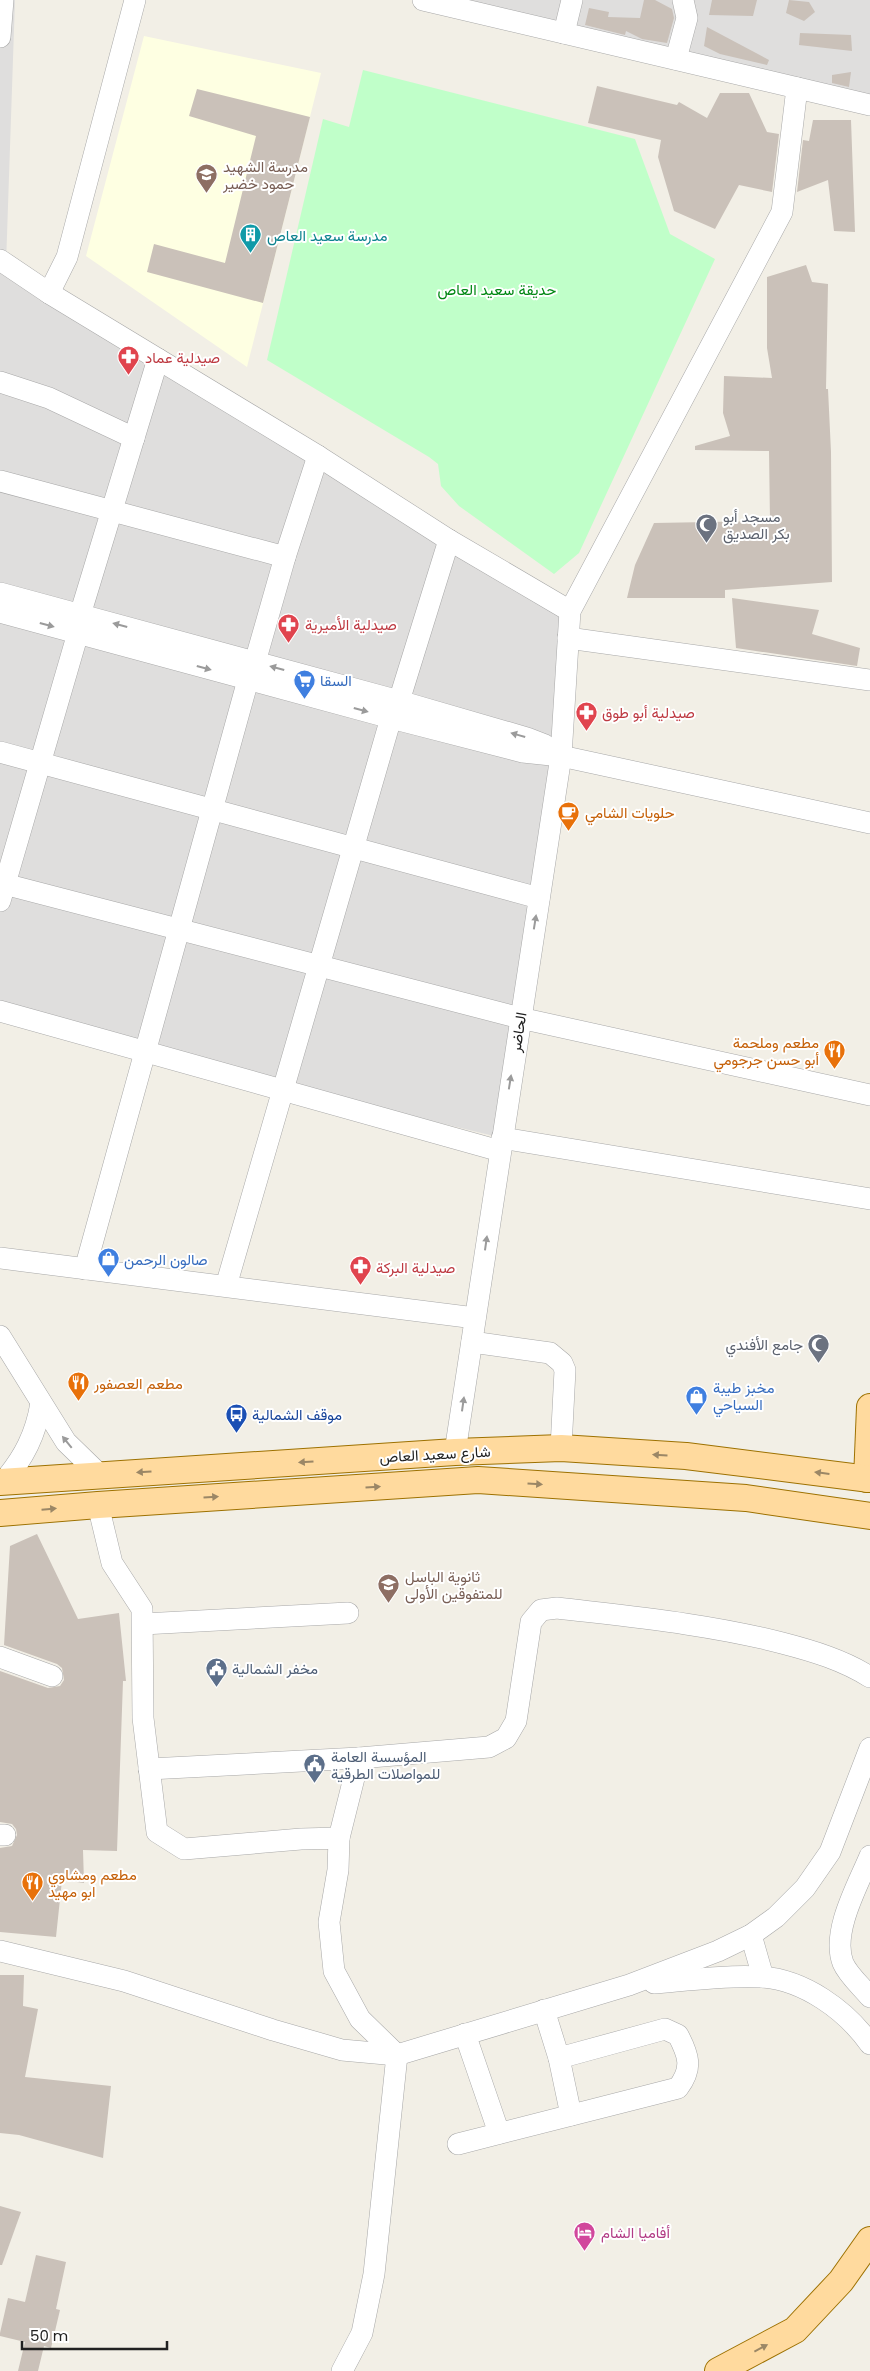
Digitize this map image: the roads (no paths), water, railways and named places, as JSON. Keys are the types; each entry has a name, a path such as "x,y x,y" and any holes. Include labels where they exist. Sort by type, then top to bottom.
{"main road":[{"path":"868,1479 870,1407"},
{"name":"شارع سعيد العاص","path":"2,1482 456,1452 561,1448 686,1456 868,1479"},
{"path":"0,1513 478,1480 746,1498 870,1516"},
{"path":"718,2371 795,2330 841,2280 870,2240"}],"street":[{"path":"1,28 3,0"},
{"path":"49,294 67,258 135,0"},
{"path":"423,0 870,105"},
{"path":"564,33 572,0"},
{"path":"676,59 687,18 683,0"},
{"path":"0,260 49,294 318,456 449,540 570,611 782,212 797,88"},
{"path":"158,360 2,889 179,929 520,1018 870,1095"},
{"path":"0,382 49,398 134,438"},
{"path":"85,1269 251,671 318,456"},
{"path":"0,480 285,557"},
{"path":"226,1286 353,848 449,540"},
{"path":"0,593 79,624 395,710 527,738 546,746 561,756 870,823"},
{"name":"الحاضر","path":"456,1452 561,756 570,611"},
{"path":"0,612 79,624"},
{"path":"568,638 870,680"},
{"path":"0,752 539,898"},
{"path":"0,1011 283,1090 501,1144 870,1199"},
{"path":"0,1258 475,1318"},
{"path":"0,1336 66,1442 100,1475"},
{"path":"472,1342 550,1353 562,1363 565,1370 561,1448"},
{"path":"2,1482 22,1459 29,1446 35,1432 41,1403"},
{"path":"98,1505 112,1563 142,1609 143,1718 157,1832 184,1849 302,1839 339,1838"},
{"path":"149,1769 359,1758 489,1747 506,1738 516,1721 531,1622 542,1610 557,1608 737,1631 798,1647 849,1664 870,1677"},
{"path":"143,1624 348,1613"},
{"path":"0,1657 52,1676"},
{"path":"0,1951 124,1981 273,2030 342,2050 397,2054 629,1985 718,1951 751,1935 776,1917 805,1888 830,1852 849,1807 870,1748"},
{"path":"359,1758 339,1838 338,1870 329,1922 334,1971 360,2019 397,2054"},
{"path":"870,1856 843,1923 841,1950 844,1964 870,1997"},
{"path":"751,1935 763,1977"},
{"path":"629,1985 734,1977 763,1977 801,1988 819,1997 851,2020 870,2044"},
{"path":"544,2010 559,2058 570,2115"},
{"path":"458,2144 678,2088 687,2076 688,2054 678,2035 665,2029 559,2058"},
{"path":"465,2034 499,2133"},
{"path":"342,2371 362,2333 374,2274 397,2054"}],"place":[{"name":"مدرسة الشهيد حمود خضير","path":"207,194"},
{"name":"مدرسة سعيد العاص","path":"251,254"},
{"name":"صيدلية عماد","path":"129,376"},
{"name":"مسجد أبو بكر الصديق","path":"707,544"},
{"name":"صيدلية الأميرية","path":"289,643"},
{"name":"السقا","path":"304,699"},
{"name":"صيدلية أبو طوق","path":"586,731"},
{"name":"حلويات الشامي","path":"569,831"},
{"name":"مطعم وملحمة أبو حسن جرجومي","path":"835,1070"},
{"name":"صالون الرحمن","path":"108,1278"},
{"name":"صيدلية البركة","path":"360,1286"},
{"name":"جامع الأفندي","path":"819,1363"},
{"name":"مطعم العصفور","path":"78,1402"},
{"name":"مخبز طيبة السياحي","path":"697,1415"},
{"name":"موقف الشمالية","path":"236,1433"},
{"name":"ثانوية الباسل للمتفوقين الأولى","path":"389,1604"},
{"name":"مخفر الشمالية","path":"216,1687"},
{"name":"المؤسسة العامة للمواصلات الطرقية","path":"315,1784"},
{"name":"مطعم ومشاوي ابو مهيد","path":"32,1902"},
{"name":"أفاميا الشام","path":"585,2251"}],"park label":[{"name":"حديقة سعيد العاص","path":"497,289"}]}
